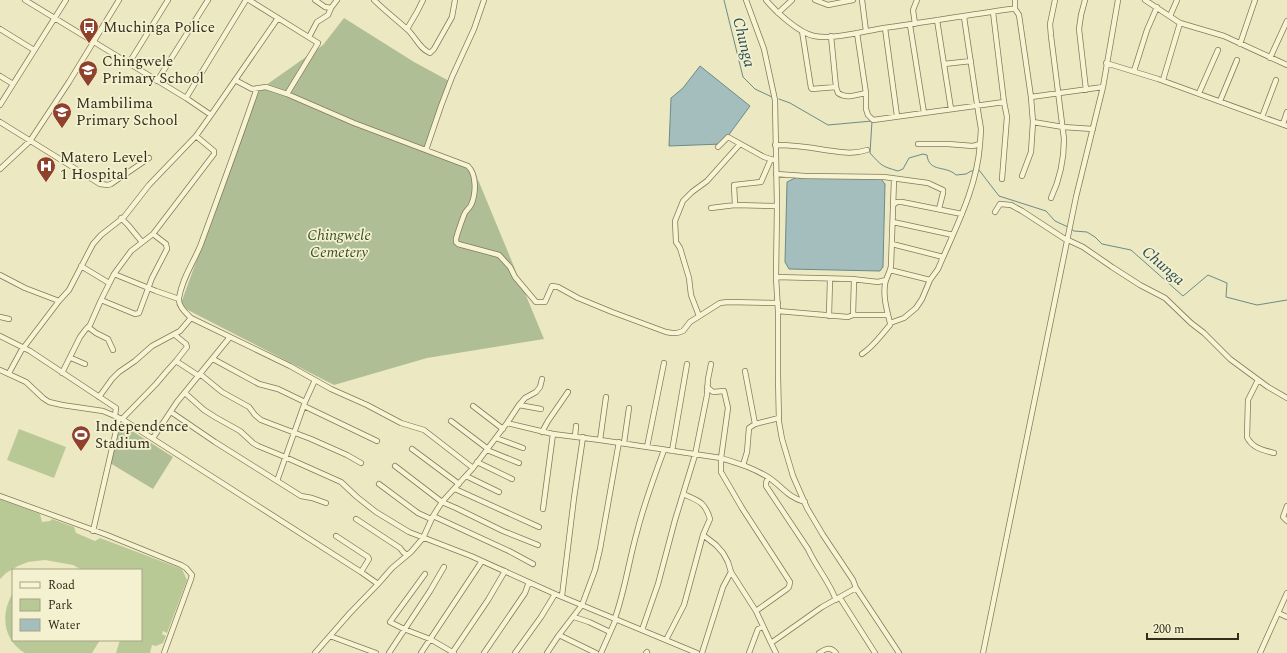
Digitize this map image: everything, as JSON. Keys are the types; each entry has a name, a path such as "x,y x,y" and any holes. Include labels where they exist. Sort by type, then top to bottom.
{"street":[{"path":"25,0 186,98 211,115"},
{"path":"0,105 66,0"},
{"path":"0,169 30,141 69,82 119,0"},
{"path":"129,63 168,0"},
{"path":"157,81 208,0"},
{"path":"186,98 246,0"},
{"path":"249,0 318,43 287,94"},
{"path":"315,0 325,7 330,8"},
{"path":"309,37 317,22 328,15 330,8 337,0"},
{"path":"374,0 407,29 422,49 429,53 432,53 452,17 455,0"},
{"path":"407,29 423,0"},
{"path":"426,150 441,106 474,29 484,0"},
{"path":"746,0 767,59 775,100 775,145 773,160 776,174 778,376 779,418 782,439 789,463 804,502 823,535 853,580 856,588 899,653"},
{"path":"766,0 778,13 802,31 814,36 857,33 1015,9"},
{"path":"778,13 792,0"},
{"path":"815,0 828,5 853,0"},
{"path":"862,0 866,31"},
{"path":"917,0 913,10 913,24 924,113"},
{"path":"1015,0 1015,9 1019,15 1032,97 1033,122 1031,152 1022,176"},
{"path":"1051,198 1059,180 1064,149 1063,128 1050,24 1055,0"},
{"path":"1085,0 1079,29 1086,90"},
{"path":"984,653 1076,196 1103,87 1118,0"},
{"path":"1145,0 1180,23 1224,36 1287,66"},
{"path":"1170,16 1177,0"},
{"path":"1240,44 1255,0"},
{"path":"1134,71 1147,30 1157,7"},
{"path":"993,12 1007,124 1002,179"},
{"path":"862,354 880,338 890,323 905,317 916,308 930,280 938,269 976,177 981,129 964,16"},
{"path":"9,373 24,347 69,290 93,244 130,209 149,185 196,136 278,18"},
{"path":"937,20 951,109"},
{"path":"1270,58 1285,32 1287,21"},
{"path":"1162,80 1180,23"},
{"path":"885,28 897,116"},
{"path":"0,29 34,50"},
{"path":"802,31 809,86 812,89 836,87"},
{"path":"857,33 866,93 866,109 868,115 873,120 1004,102"},
{"path":"831,36 836,87 838,93 842,96 866,93"},
{"path":"1199,94 1218,50"},
{"path":"1220,101 1236,60"},
{"path":"944,64 971,62"},
{"path":"1106,63 1162,80 1285,125 1287,112"},
{"path":"0,76 13,84"},
{"path":"235,80 252,89 266,87 287,94 354,123 468,166 472,172 475,183 473,199 470,208 463,215 456,242 458,244 499,255 510,267 515,277 536,302 545,302 552,286 558,287 578,298 612,312 672,333 683,331 690,322 722,303 778,304"},
{"path":"1262,117 1276,80"},
{"path":"1032,97 1103,87"},
{"path":"257,88 219,198 197,255 184,280 179,299 182,309 191,318 290,366 332,390 367,405 401,423 424,430 473,468"},
{"path":"0,122 97,183 104,185 115,182 149,158"},
{"path":"1033,122 1063,128 1093,129"},
{"path":"62,373 71,358 80,337 90,325 100,300 114,274 131,251 153,234 214,154 214,151 196,136"},
{"path":"718,147 728,137 773,160"},
{"path":"699,316 691,295 689,278 680,248 676,242 675,220 682,201 707,181 740,144"},
{"path":"918,144 973,146 980,144"},
{"path":"775,145 799,146 854,154 867,150"},
{"path":"735,205 734,185 761,182 773,160"},
{"path":"776,174 884,177 928,183 941,188 943,193 939,209"},
{"path":"890,323 884,300 886,280 890,270 894,179"},
{"path":"893,204 902,202 962,214"},
{"path":"995,212 1000,204 1011,205 1022,210 1068,240 1083,247 1112,268 1165,298 1230,359 1258,380 1287,398"},
{"path":"711,208 735,205 777,206"},
{"path":"121,218 142,242"},
{"path":"893,222 952,235"},
{"path":"100,300 135,314 139,313 167,246 153,234"},
{"path":"892,244 943,258"},
{"path":"81,266 109,283"},
{"path":"890,270 930,280"},
{"path":"114,274 179,299"},
{"path":"0,275 25,288 59,301"},
{"path":"776,276 878,282 886,280"},
{"path":"829,316 830,279"},
{"path":"853,315 854,280"},
{"path":"778,311 848,317 853,315 888,315"},
{"path":"0,318 9,319"},
{"path":"99,397 119,372 135,361 152,346 175,335 191,318"},
{"path":"88,327 108,339 113,350"},
{"path":"119,418 176,362 187,347 187,345 175,335"},
{"path":"0,336 24,347 116,408 119,418 93,531"},
{"path":"153,438 185,393 230,337"},
{"path":"71,358 85,364"},
{"path":"213,359 259,384 278,389 377,441"},
{"path":"176,362 200,375 222,392 249,407 260,420 295,432 347,455 361,464"},
{"path":"647,447 664,363"},
{"path":"672,450 687,364"},
{"path":"642,630 658,584 695,454 704,411 711,364"},
{"path":"0,370 26,382 49,402 83,409 103,411 119,418 153,438 378,584"},
{"path":"745,371 755,424"},
{"path":"315,653 350,612 392,568 408,555 423,538 432,518 442,502 473,468 503,429 524,398 536,392 540,387 542,379"},
{"path":"277,481 315,380"},
{"path":"1258,380 1248,400 1246,437 1257,448 1274,453"},
{"path":"707,387 713,392 724,391 728,408 721,458 721,472 742,508 790,582 787,589 756,611"},
{"path":"542,432 548,420 568,392"},
{"path":"185,393 215,417 240,431 252,443 341,482 376,512 399,526 423,538 440,543 555,594 697,653"},
{"path":"600,440 606,397"},
{"path":"519,405 541,409"},
{"path":"473,406 503,429"},
{"path":"547,653 582,605 595,570 629,408"},
{"path":"171,412 179,419 194,427 215,442 301,496 312,498 326,504"},
{"path":"743,465 747,452 748,428 755,424 779,418"},
{"path":"451,421 487,449 519,463"},
{"path":"507,423 553,434 583,437 721,458 753,468 768,477 794,499 804,502"},
{"path":"575,437 576,426"},
{"path":"543,509 553,434"},
{"path":"562,596 583,437"},
{"path":"496,438 523,448"},
{"path":"412,449 459,484"},
{"path":"601,653 621,600 645,502 664,450"},
{"path":"477,462 512,479"},
{"path":"395,466 442,502 503,531 538,545"},
{"path":"466,476 499,492"},
{"path":"768,477 766,486 808,549 813,560 838,599 875,653"},
{"path":"379,484 418,513 509,551 533,564"},
{"path":"455,489 539,527"},
{"path":"666,640 684,605 703,535 710,518 707,509 701,502 683,494"},
{"path":"0,496 181,564 190,571 192,575 189,586 164,653"},
{"path":"1287,506 1283,517 1287,521"},
{"path":"356,519 400,548 408,555"},
{"path":"703,535 716,545 723,553 731,572 756,611 776,653"},
{"path":"336,536 368,557 369,559 361,572"},
{"path":"421,653 482,561"},
{"path":"389,653 444,567"},
{"path":"425,574 390,622 430,639 453,653 505,571"},
{"path":"702,653 723,587 731,572"},
{"path":"484,653 525,593 529,582"},
{"path":"771,643 822,607 856,588"},
{"path":"1260,653 1287,593"},
{"path":"515,653 555,594"},
{"path":"1278,612 1287,617"},
{"path":"574,617 610,632"},
{"path":"749,653 758,631 763,627"},
{"path":"559,635 596,653"},
{"path":"330,636 376,653"},
{"path":"818,653 829,648 836,653"}],"green space":[{"name":"Chingwele Cemetery","path":"344,18 414,62 451,82 427,151 474,170 544,339 427,358 334,385 180,306 259,90 323,45"},
{"path":"121,424 173,457 153,489 110,463"},
{"path":"19,429 66,447 54,478 7,460"},
{"path":"0,499 40,514 42,522 50,521 52,519 74,527 76,533 95,541 100,538 182,569 187,580 167,633 163,631 162,634 166,636 163,643 156,646 152,645 150,653 116,653 120,641 142,641 142,569 80,569 73,565 45,560 28,562 18,566 6,573 0,579"},
{"path":"12,595 12,641 8,634 5,618"},
{"path":"12,641 99,641 92,653 25,653"}],"water":[{"path":"700,66 750,106 722,144 669,146 671,98 683,88"},
{"path":"797,177 881,179 885,184 883,267 880,271 789,269 785,262 787,182"}],"waterway":[{"name":"Chunga","path":"724,0 743,77 755,89 772,97"},
{"name":"Chunga","path":"779,99 790,103 828,125 872,121 870,153 882,165 888,168 898,171 903,169 909,158 923,154 927,155 928,161 934,167 948,170 956,175 974,171"},
{"name":"Chunga","path":"979,170 999,196 1046,211 1055,221 1068,227"},
{"name":"Chunga","path":"1071,229 1074,231 1087,232 1102,244 1131,250 1183,296 1208,275 1227,283 1226,297 1257,305 1287,300"}],"place":[{"name":"Muchinga Police","path":"89,44"},
{"name":"Chingwele Primary School","path":"88,87"},
{"name":"Mambilima Primary School","path":"62,129"},
{"name":"Matero Level 1 Hospital","path":"46,183"},
{"name":"Independence Stadium","path":"81,452"}]}
